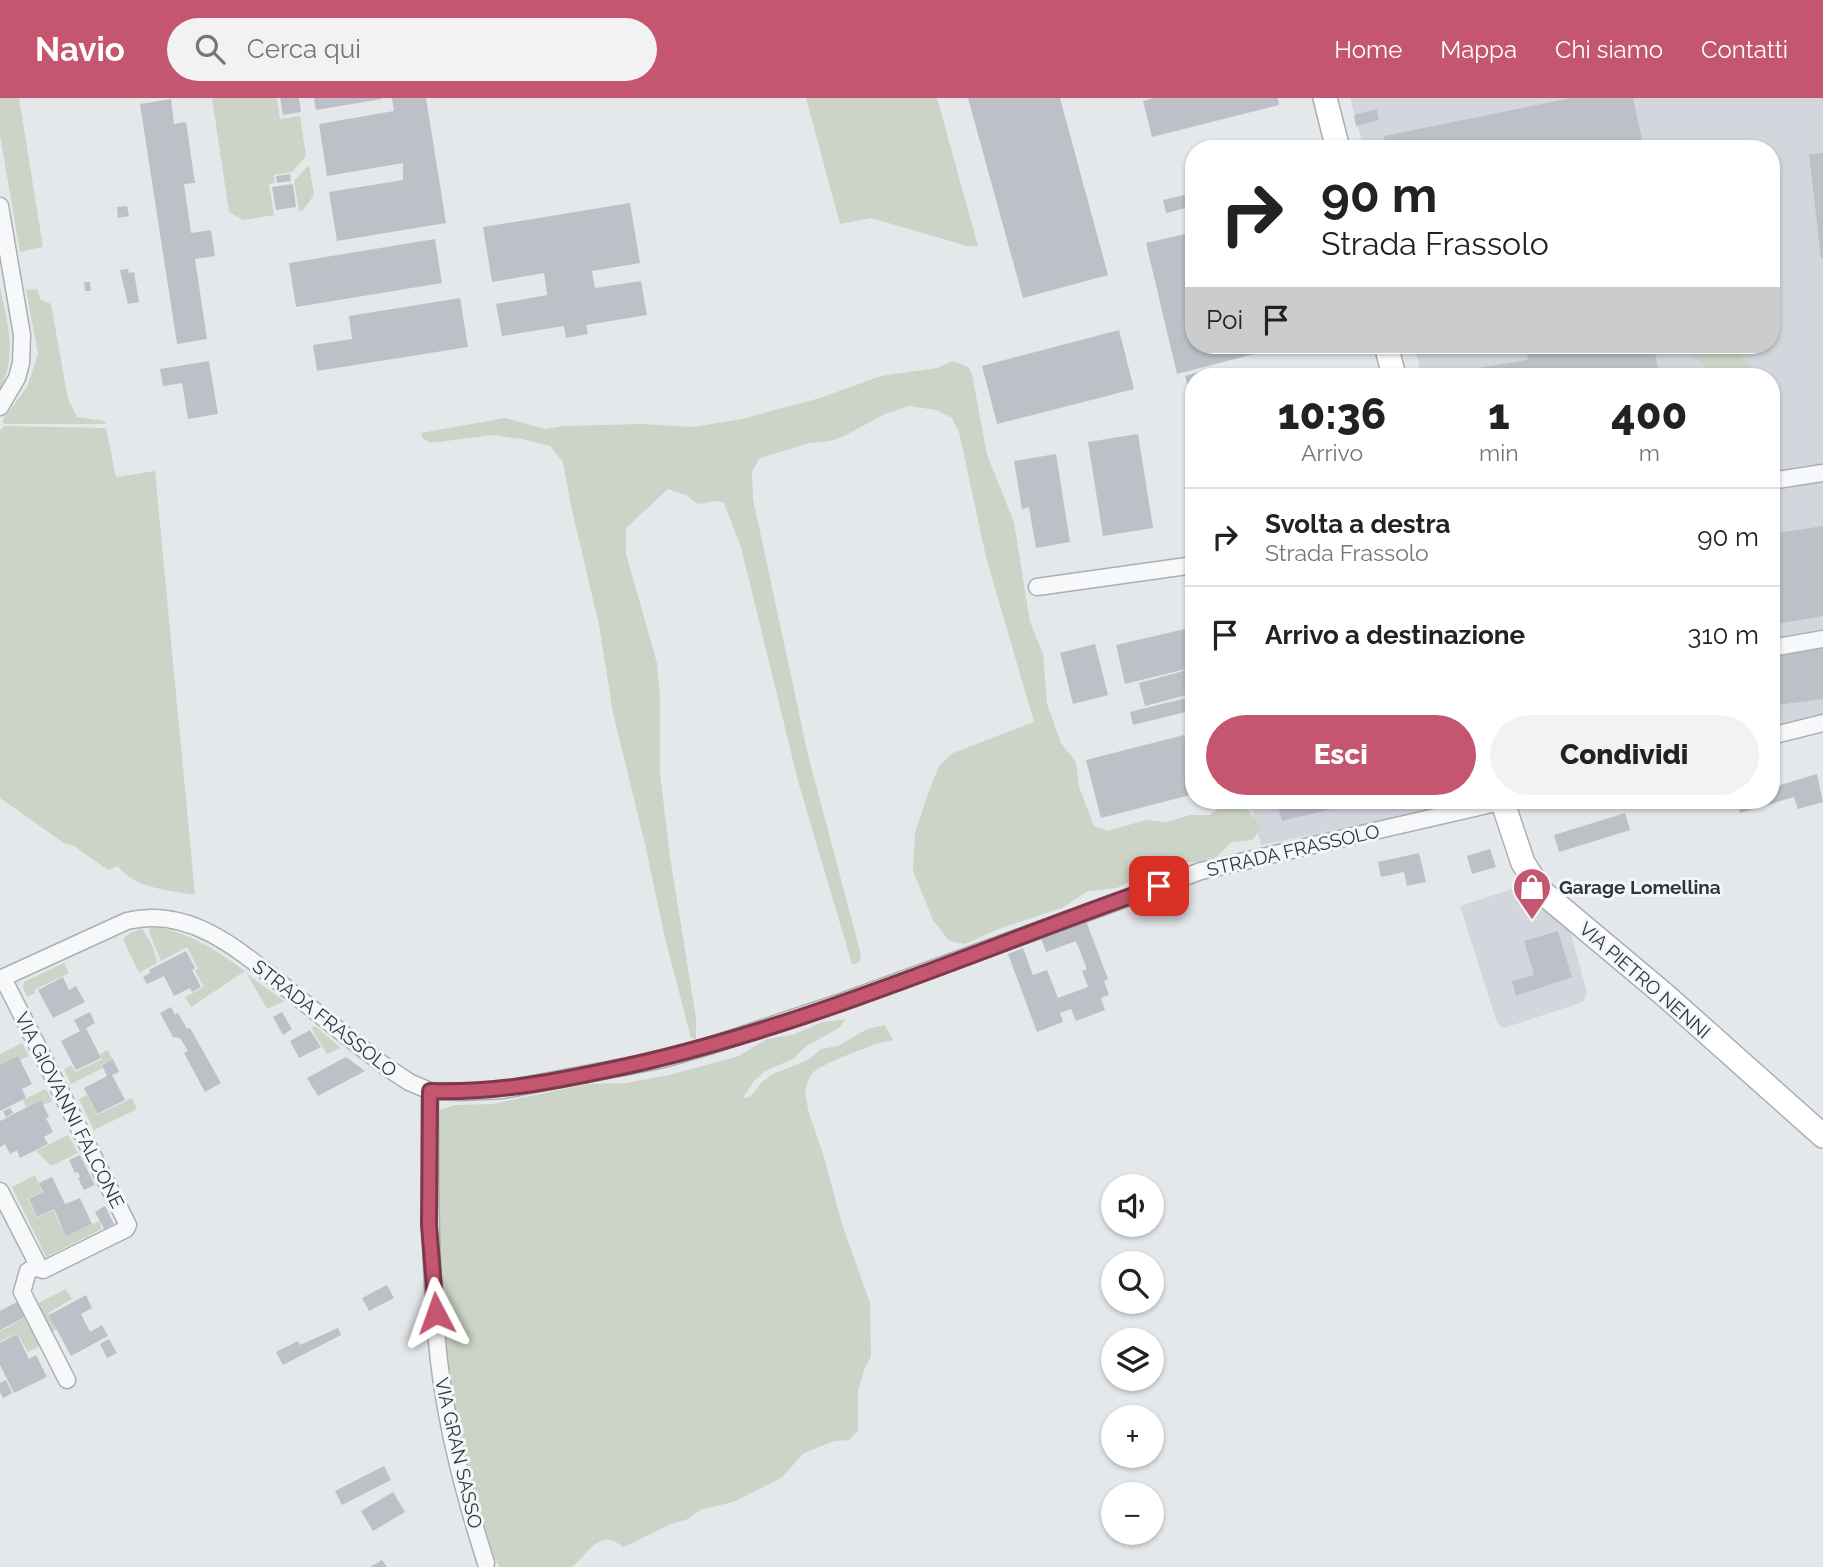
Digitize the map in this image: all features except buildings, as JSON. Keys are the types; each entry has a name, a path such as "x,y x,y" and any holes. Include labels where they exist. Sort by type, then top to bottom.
{"street":[{"path":"1325,98 1336,140"},
{"path":"0,206 22,335 21,363 17,377 0,407"},
{"path":"1780,480 1823,473"},
{"path":"1037,587 1185,566"},
{"path":"1780,646 1823,639"},
{"path":"1780,734 1823,723"},
{"name":"STRADA FRASSOLO","path":"2,979 127,921 164,917 206,931 240,951 409,1082 430,1091 503,1090 660,1060 712,1045 844,1001 1201,871 1466,809"},
{"name":"VIA PIETRO NENNI","path":"1508,809 1523,863 1542,892 1666,996 1823,1136"},
{"name":"VIA GIOVANNI FALCONE","path":"2,979 128,1225 126,1229 43,1270 38,1266"},
{"name":"VIA GRAN SASSO","path":"430,1091 429,1225 439,1362 451,1433 471,1516 486,1563"},
{"path":"0,1191 38,1266 28,1271 22,1292 67,1380"}],"shaded area":[{"path":"1350,98 1823,98 1823,714 1780,725 1780,368 1420,368 1416,354 1780,354 1780,140 1362,140"},
{"path":"1251,809 1436,809 1261,845"},
{"path":"1524,885 1569,926 1587,993 1583,1002 1504,1028 1497,1023 1460,906"}],"green space":[{"path":"0,98 19,98 43,247 20,252 0,135"},
{"path":"212,98 277,98 280,119 300,116 306,156 292,172 274,175 275,183 269,184 274,215 243,220 229,212"},
{"path":"806,98 937,98 978,246 967,246 871,218 840,224"},
{"path":"309,165 314,195 303,210 299,211 294,181"},
{"path":"0,287 10,351 9,364 0,389"},
{"path":"37,289 40,299 51,304 68,399 77,417 105,421 106,424 4,424 2,421 27,387 38,354 26,290"},
{"path":"1739,354 1753,368 1708,368 1693,356"},
{"path":"953,361 968,367 972,374 987,455 1014,522 1030,622 1043,654 1047,704 1061,743 1076,762 1079,787 1094,826 1107,831 1146,820 1167,822 1190,815 1210,815 1218,809 1247,809 1257,820 1260,830 1252,840 1232,842 1216,857 1198,862 1179,862 1161,873 1133,880 1117,888 1088,891 1062,908 1001,928 965,944 949,941 933,920 913,871 915,833 928,794 939,766 953,753 1034,722 986,557 959,432 952,418 936,410 909,406 885,414 830,441 810,443 760,458 752,472 753,499 808,755 861,955 859,963 852,964 798,781 741,547 724,503 718,501 698,504 686,495 668,489 626,528 626,554 657,663 660,773 670,857 696,1018 696,1039 691,1038 613,713 599,625 563,462 550,446 522,439 492,435 431,443 423,439 421,433 505,418 545,429 640,424 693,427 742,419 820,398 881,376 937,368"},
{"path":"4,426 106,428 116,477 155,471 195,895 143,884 133,880 118,866 108,870 0,798 0,430"},
{"path":"151,927 189,937 213,949 245,971 191,1007 185,997 204,987 187,947 161,961 149,932"},
{"path":"142,928 153,947 157,963 139,973 123,939"},
{"path":"64,963 69,973 34,990 35,993 27,997 24,982"},
{"path":"247,974 284,1001 267,1009"},
{"path":"846,1019 839,1028 805,1047 793,1059 765,1071 754,1081 743,1098 750,1097 763,1081 775,1073 808,1060 821,1049 838,1046 867,1029 885,1025 893,1040 875,1044 817,1069 810,1076 805,1090 808,1110 842,1224 870,1303 871,1357 858,1392 858,1431 849,1440 834,1441 803,1454 782,1477 733,1502 700,1510 688,1519 671,1524 623,1547 615,1542 601,1541 572,1567 500,1567 486,1545 475,1512 449,1388 436,1268 440,1248 435,1235 434,1116 442,1109 456,1105 493,1104 588,1084 626,1083 669,1075 739,1056 767,1039 792,1035 823,1022"},
{"path":"315,1026 340,1048 327,1054 311,1028"},
{"path":"22,1043 29,1056 20,1060 18,1056 0,1065 0,1054"},
{"path":"108,1050 112,1059 101,1065 103,1068 71,1084 64,1069 71,1065 75,1072 102,1059 100,1054"},
{"path":"46,1089 52,1101 43,1105 41,1100 26,1107 23,1100"},
{"path":"87,1095 97,1115 132,1098 137,1109 94,1130 79,1099"},
{"path":"68,1135 78,1153 51,1166 36,1151"},
{"path":"35,1175 42,1192 28,1199 37,1218 53,1210 66,1236 99,1221 102,1229 46,1257 12,1187"},
{"path":"66,1289 72,1299 48,1313 57,1329 48,1334 32,1306"},
{"path":"25,1318 38,1347 28,1352 17,1333 0,1342 0,1331"}],"place":[{"name":"Garage Lomellina","path":"1532,921"}],"route":[{"path":"436,1313 429,1225 430,1091 503,1090 660,1060 844,1001 1159,886"}]}
